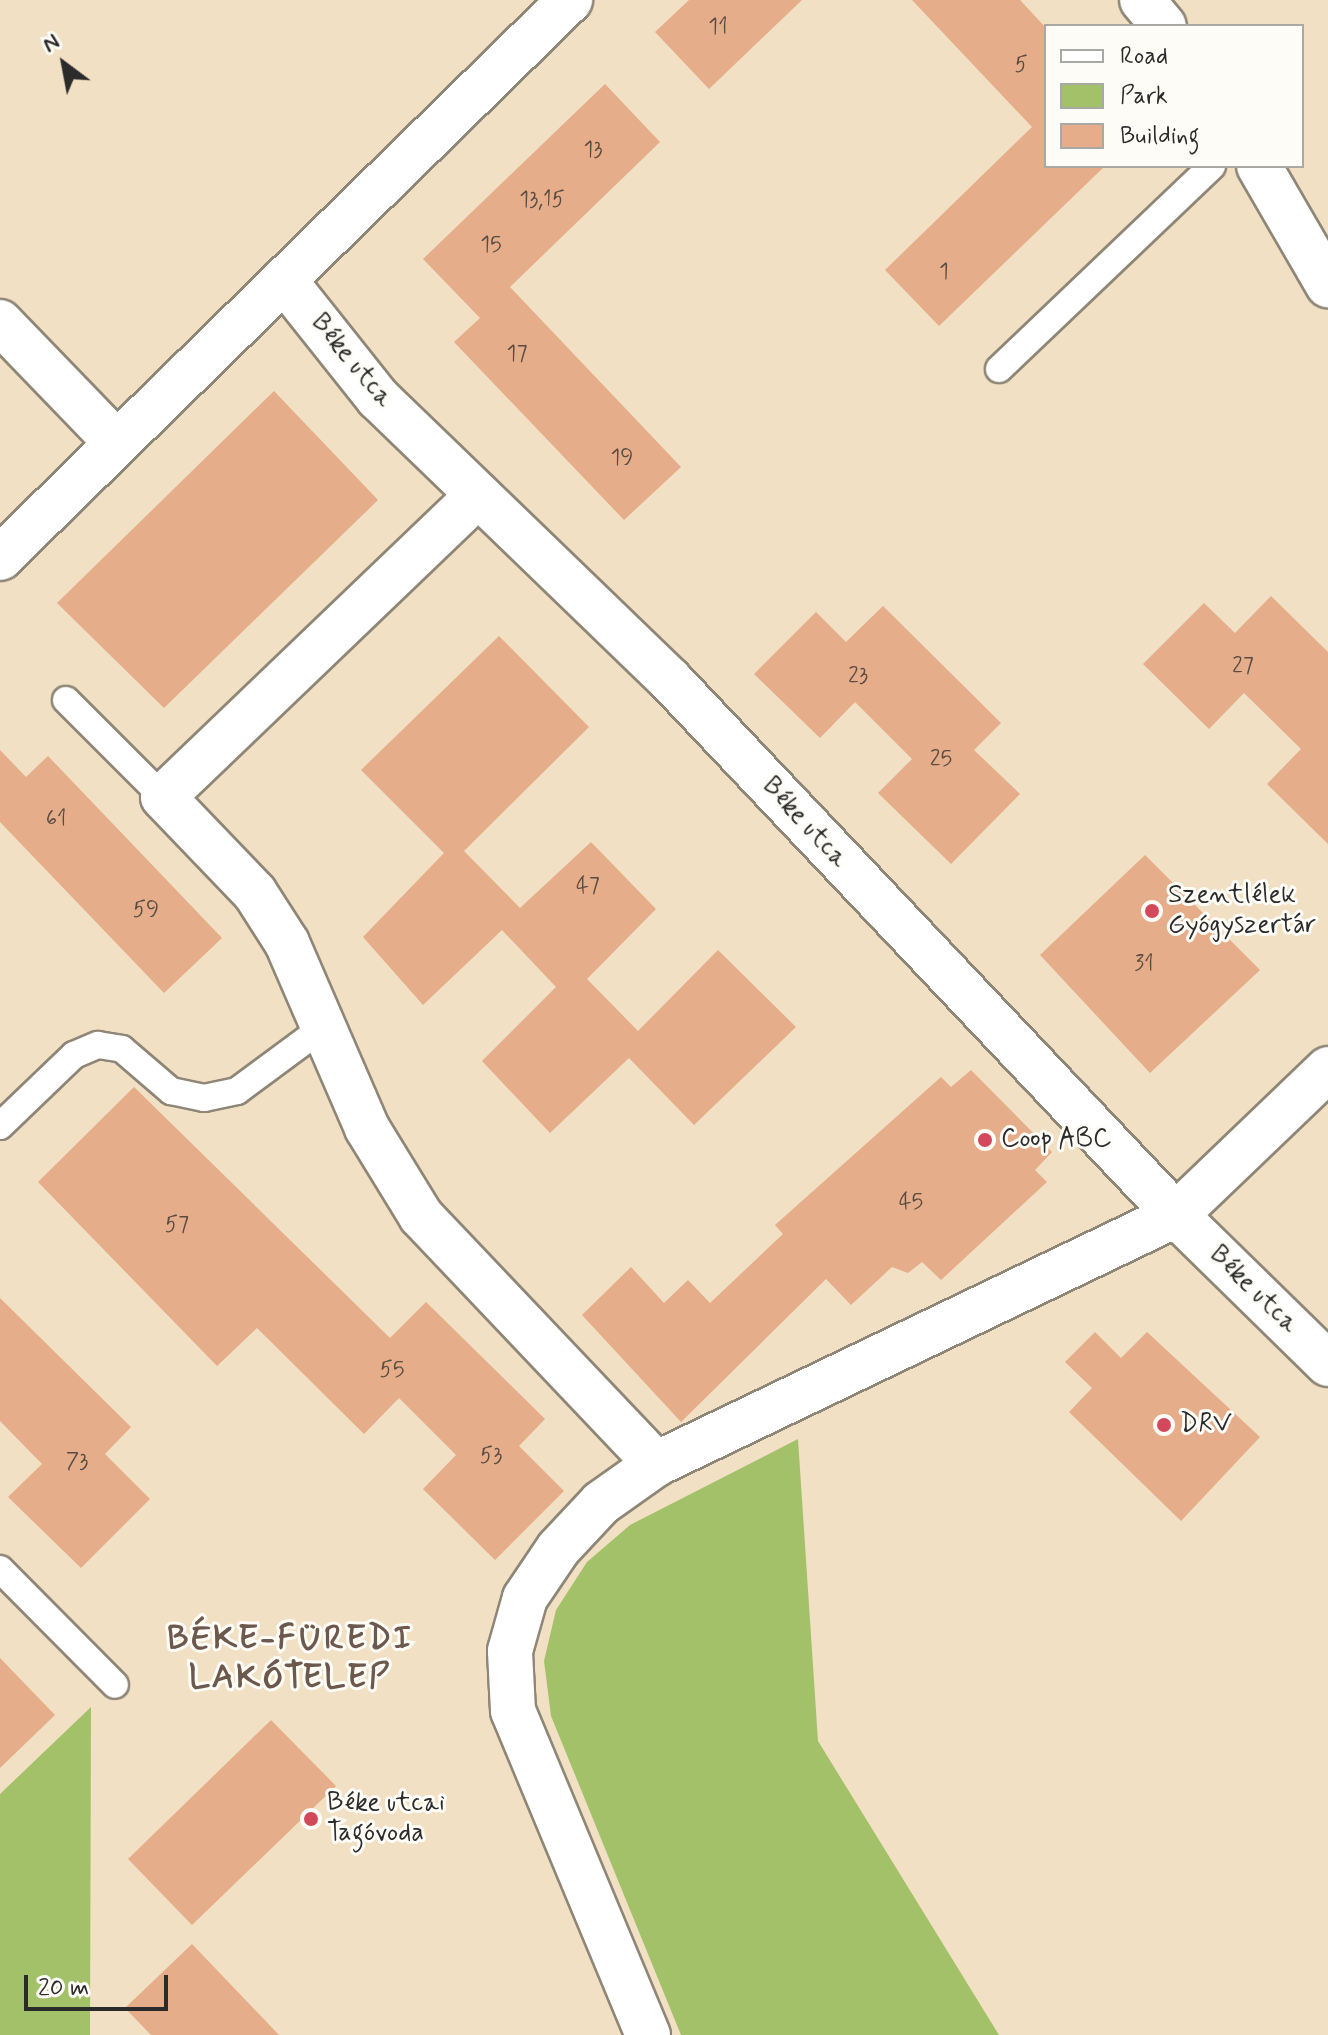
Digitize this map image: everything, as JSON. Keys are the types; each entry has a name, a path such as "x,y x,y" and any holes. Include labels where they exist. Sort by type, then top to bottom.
{"street":[{"path":"0,558 570,0"},
{"path":"1142,0 1162,24"},
{"path":"1260,168 1328,285"},
{"name":"Béke utca","path":"284,280 378,398 670,680 1176,1215 1328,1364"},
{"path":"0,322 117,443"},
{"path":"478,495 163,797 255,893 287,943 373,1140 421,1216 656,1464"},
{"path":"648,2035 513,1711 510,1651 525,1598 558,1549 601,1503 656,1464 1176,1215 1328,1069"}],"lane":[{"path":"999,369 1210,168"},
{"path":"66,700 163,797"},
{"path":"0,1126 74,1055 98,1045 122,1049 171,1091 204,1098 237,1091 322,1028"},
{"path":"4,1582 115,1685"}],"green space":[{"path":"798,1439 818,1741 999,2035 681,2035 551,1716 544,1661 556,1610 587,1562 630,1525"},
{"path":"91,1707 90,2035 0,2035 0,1794"}],"building":[{"path":"689,0 802,0 709,89 655,32"},
{"path":"912,0 1020,0 1044,26 1044,168 1103,168 939,326 885,270 1032,127"},
{"path":"605,84 660,142 510,287 681,467 624,520 454,342 480,318 423,259"},
{"path":"274,391 378,500 164,708 57,603"},
{"path":"1271,596 1328,652 1328,844 1267,784 1301,749 1244,693 1209,729 1143,664 1204,603 1235,633"},
{"path":"883,606 1001,723 974,750 1020,794 951,864 878,793 912,759 855,702 820,738 754,674 816,612 846,642"},
{"path":"499,636 589,727 464,851 520,908 591,842 656,909 587,979 638,1031 718,950 796,1027 694,1125 629,1058 550,1133 482,1061 556,987 502,930 423,1005 363,937 444,853 361,770"},
{"path":"0,750 26,777 48,756 222,938 164,993 0,822"},
{"path":"1145,855 1260,970 1150,1073 1040,955"},
{"path":"971,1070 1052,1152 1035,1170 1047,1182 941,1280 922,1262 908,1273 892,1267 851,1305 826,1279 681,1422 582,1315 631,1267 664,1303 688,1280 710,1303 783,1234 775,1225 941,1077 951,1087"},
{"path":"134,1087 390,1338 426,1302 545,1419 519,1446 564,1491 495,1560 423,1489 456,1455 399,1398 364,1434 257,1328 217,1366 38,1182"},
{"path":"0,1298 131,1427 105,1454 150,1499 81,1568 8,1497 42,1464 0,1421"},
{"name":"DRV","path":"1095,1332 1121,1358 1147,1332 1260,1437 1181,1521 1069,1412 1092,1388 1065,1362"},
{"path":"0,1658 55,1715 0,1768"},
{"path":"271,1720 336,1786 192,1925 128,1859"},
{"path":"192,1944 279,2035 151,2035 125,2008"}],"place":[{"name":"Szentlélek Gyógyszertár","path":"1152,911"},
{"name":"Coop ABC","path":"985,1140"},
{"name":"DRV","path":"1164,1425"},
{"name":"Béke utcai Tagóvoda","path":"311,1819"}],"district":[{"name":"BÉKE-FÜREDI LAKÓTELEP","path":"290,1658"}]}
